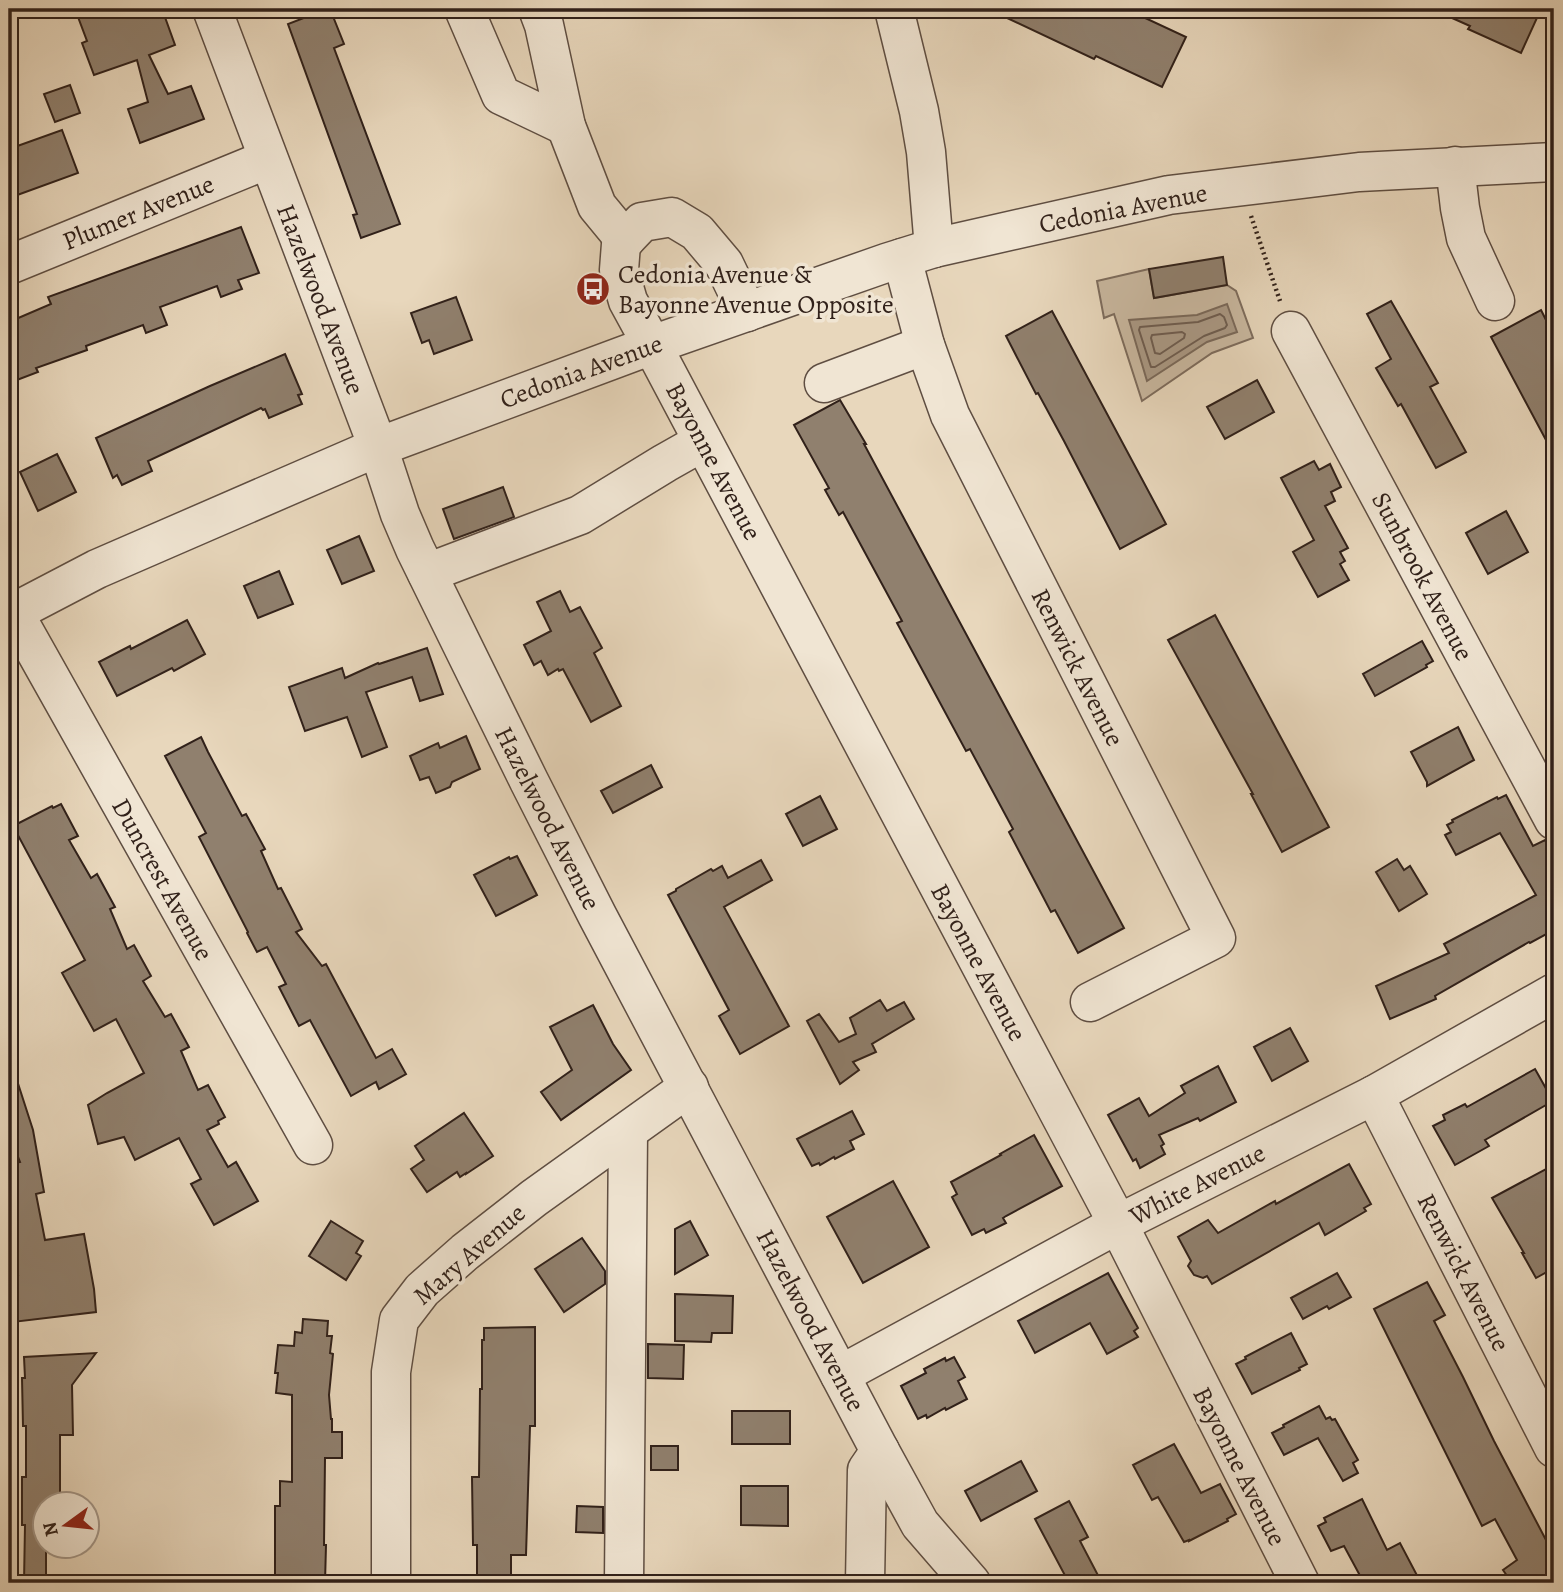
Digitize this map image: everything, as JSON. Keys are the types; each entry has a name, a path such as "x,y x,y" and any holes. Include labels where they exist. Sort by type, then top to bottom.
{"street":[{"name":"Hazelwood Avenue","path":"212,9 400,514 427,573 597,915 880,1451 920,1524 971,1583"},
{"path":"464,9 501,95 566,126"},
{"path":"538,9 566,126 597,206 625,240 642,222 672,217 697,232 724,264 747,312"},
{"name":"Renwick Avenue","path":"894,9 919,111 926,152 918,253 925,345 950,415 1216,938 1090,1002"},
{"name":"Plumer Avenue","path":"9,265 268,159"},
{"name":"Cedonia Avenue","path":"11,614 97,569 377,447 652,345 918,253 1169,195 1359,172 1554,162"},
{"path":"1455,166 1466,238 1496,301"},
{"name":"Bayonne Avenue","path":"625,240 621,244 619,270 628,301 1118,1224 1300,1583"},
{"name":"Sunbrook Avenue","path":"1291,331 1554,820"},
{"path":"824,383 925,345"},
{"path":"427,573 580,515 665,463 705,443"},
{"name":"Duncrest Avenue","path":"11,614 313,1145"},
{"name":"White Avenue","path":"840,1375 1118,1224 1374,1095 1554,993"},
{"name":"Mary Avenue","path":"391,1583 391,1386 399,1320 422,1290 465,1252 534,1198 689,1087"},
{"name":"Renwick Avenue","path":"1374,1095 1554,1448"},
{"path":"624,1583 628,1132"},
{"path":"866,1583 867,1470 880,1451"}],"path":[{"path":"1241,186 1291,331"}],"shaded area":[{"path":"1149,269 1154,298 1227,285 1236,291 1253,338 1212,353 1142,401 1114,314 1104,318 1097,281"}],"water":[{"path":"1227,304 1237,332 1207,342 1147,381 1129,320 1197,315"}],"building":[{"path":"75,9 162,9 175,45 149,55 168,94 191,86 204,119 140,143 128,109 148,102 137,60 94,75 82,43 87,41"},
{"path":"330,9 344,44 334,48 400,224 361,238 353,215 357,214 288,24"},
{"path":"988,9 1126,9 1186,37 1162,87 1096,56 1094,59"},
{"path":"1432,9 1541,9 1521,53"},
{"path":"70,85 80,113 55,122 44,94"},
{"path":"62,130 78,173 9,198 9,149"},
{"path":"241,227 259,273 238,280 242,289 221,297 217,286 160,307 167,325 146,333 143,325 86,346 87,350 36,368 38,372 9,383 9,322 51,304 48,297"},
{"path":"1223,257 1227,285 1154,298 1149,269"},
{"path":"456,297 472,340 434,354 429,340 422,343 411,313"},
{"path":"1391,301 1438,383 1430,387 1466,452 1436,468 1401,404 1398,406 1376,368 1391,359 1367,314"},
{"path":"1541,310 1554,336 1554,455 1491,337"},
{"path":"1052,311 1166,524 1120,549 1006,336"},
{"path":"285,354 302,394 298,395 302,404 269,418 265,409 261,408 148,461 152,471 122,485 117,475 113,478 96,438"},
{"path":"1257,380 1274,412 1225,439 1207,407"},
{"path":"840,400 1124,928 1078,953 1055,910 1051,912 1009,832 1013,829 970,749 966,751 897,623 902,621 843,512 839,515 825,490 829,488 794,425"},
{"path":"57,454 76,492 38,511 20,472"},
{"path":"1314,461 1319,470 1330,464 1341,487 1331,492 1335,501 1325,506 1348,548 1340,552 1345,561 1340,564 1349,580 1318,597 1293,552 1314,540 1281,478"},
{"path":"503,487 514,517 454,539 443,509"},
{"path":"1506,511 1528,552 1488,574 1466,533"},
{"path":"359,536 374,571 342,584 327,550"},
{"path":"279,571 293,604 258,618 244,586"},
{"path":"560,591 570,612 580,607 602,648 594,653 621,706 591,722 563,669 548,675 541,661 534,665 524,645 551,631 537,602"},
{"path":"1215,615 1329,827 1282,852 1168,640"},
{"path":"187,620 205,654 117,696 99,662"},
{"path":"1422,641 1433,661 1375,696 1363,674"},
{"path":"427,648 443,694 420,701 412,677 366,692 387,747 362,757 347,717 305,731 289,687 342,668 345,678 378,663"},
{"path":"1458,727 1474,760 1427,786 1411,752"},
{"path":"466,736 480,769 436,793 429,777 420,780 410,756 438,743 440,748"},
{"path":"201,737 242,816 246,814 265,849 261,851 278,889 281,888 302,929 296,932 322,966 326,964 376,1058 392,1049 406,1074 379,1089 376,1082 351,1096 310,1020 299,1026 279,987 286,984 267,947 257,952 199,837 206,833 165,756"},
{"path":"651,765 662,787 613,813 601,791"},
{"path":"1506,795 1533,846 1545,840 1554,858 1554,930 1435,996 1436,999 1390,1019 1376,986 1449,953 1444,944 1536,895 1500,833 1456,855 1445,835 1451,832 1447,825 1453,822 1452,820"},
{"path":"820,796 837,829 803,846 786,814"},
{"path":"61,804 78,836 69,840 91,878 97,874 115,907 110,909 127,949 134,945 151,976 143,981 165,1017 171,1014 189,1047 181,1051 198,1090 208,1085 225,1117 218,1121 219,1124 207,1130 228,1167 236,1162 258,1201 214,1225 191,1184 201,1179 179,1138 135,1160 124,1137 98,1144 88,1105 144,1073 116,1019 94,1031 62,973 85,960 13,826"},
{"path":"517,856 537,895 496,916 474,875 509,857 510,859"},
{"path":"1397,859 1404,870 1410,866 1427,894 1399,911 1376,872"},
{"path":"761,860 772,880 724,907 789,1026 740,1054 719,1016 729,1010 668,895 711,869 713,871 722,866 728,878"},
{"path":"880,1000 887,1011 904,1002 914,1019 872,1044 876,1052 853,1062 859,1070 840,1084 807,1021 819,1014 839,1042 856,1034 850,1018"},
{"path":"593,1005 613,1044 631,1070 561,1120 541,1092 572,1070 550,1027"},
{"path":"1290,1028 1308,1061 1272,1081 1254,1047"},
{"path":"1218,1066 1236,1102 1200,1121 1198,1118 1159,1135 1165,1154 1140,1168 1136,1159 1133,1161 1108,1115 1139,1098 1149,1116 1185,1093 1181,1086"},
{"path":"13,1068 33,1130 44,1192 36,1194 45,1240 84,1234 96,1312 13,1322 9,1280 16,1280 15,1275 18,1275 9,1232 9,1164 20,1162 9,1134 9,1069"},
{"path":"1535,1069 1553,1101 1485,1140 1489,1146 1455,1165 1433,1126 1445,1120 1443,1115 1465,1104 1467,1107"},
{"path":"852,1111 864,1134 850,1141 854,1149 835,1159 834,1157 820,1165 819,1163 812,1166 797,1139"},
{"path":"464,1113 493,1156 460,1177 457,1172 427,1192 411,1169 424,1160 415,1146"},
{"path":"1034,1135 1062,1186 1006,1216 1003,1218 1006,1223 986,1233 984,1229 972,1235 952,1197 957,1194 951,1182"},
{"path":"1349,1164 1371,1204 1364,1208 1366,1211 1325,1235 1319,1223 1212,1284 1207,1276 1203,1278 1194,1275 1188,1266 1191,1261 1178,1237 1208,1220 1218,1233"},
{"path":"1546,1169 1554,1185 1554,1268 1536,1278 1492,1198"},
{"path":"893,1181 929,1247 863,1283 827,1217"},
{"path":"331,1221 363,1241 356,1253 361,1256 346,1280 309,1256"},
{"path":"690,1221 708,1255 675,1274 675,1229"},
{"path":"582,1238 605,1271 605,1284 564,1312 535,1269"},
{"path":"1108,1273 1138,1328 1134,1331 1138,1337 1107,1354 1090,1323 1035,1353 1018,1321"},
{"path":"1337,1273 1351,1297 1303,1319 1291,1298"},
{"path":"1427,1282 1445,1315 1434,1321 1494,1441 1546,1540 1554,1535 1554,1574 1542,1583 1512,1583 1503,1570 1517,1560 1495,1519 1482,1526 1374,1309"},
{"path":"675,1294 733,1296 732,1333 712,1333 711,1342 675,1341"},
{"path":"303,1319 328,1321 327,1336 332,1336 330,1353 333,1354 329,1395 332,1432 342,1432 342,1458 325,1458 325,1583 275,1583 275,1506 280,1506 280,1481 292,1482 292,1395 276,1393 278,1373 275,1373 278,1345 294,1346 295,1332 302,1333"},
{"path":"535,1327 535,1426 530,1426 526,1555 511,1555 511,1583 477,1583 477,1545 473,1545 472,1477 479,1477 484,1328"},
{"path":"1291,1333 1307,1364 1252,1394 1236,1364"},
{"path":"648,1344 684,1345 683,1379 648,1378"},
{"path":"96,1353 72,1385 73,1435 60,1435 60,1490 32,1490 32,1560 46,1560 46,1583 24,1583 24,1357"},
{"path":"954,1357 965,1377 958,1381 967,1399 927,1418 926,1415 918,1419 901,1386 926,1373 924,1369 945,1358 946,1361"},
{"path":"1319,1406 1326,1419 1335,1419 1358,1460 1353,1463 1358,1473 1343,1481 1318,1438 1284,1455 1272,1433"},
{"path":"732,1411 790,1411 790,1444 732,1444"},
{"path":"1174,1444 1201,1493 1220,1484 1236,1514 1227,1519 1228,1521 1184,1542 1158,1497 1152,1500 1133,1465"},
{"path":"651,1446 678,1446 678,1470 651,1470"},
{"path":"1021,1461 1037,1491 981,1521 965,1491"},
{"path":"741,1486 788,1486 788,1526 741,1525"},
{"path":"1362,1499 1387,1550 1400,1543 1421,1583 1364,1583 1344,1546 1331,1551 1318,1526 1326,1522 1324,1518"},
{"path":"1069,1501 1088,1537 1080,1541 1102,1583 1069,1583 1035,1519"},
{"path":"577,1506 603,1507 603,1533 576,1532"}],"place":[{"name":"Cedonia Avenue & Bayonne Avenue Opposite","path":"593,289"}]}
